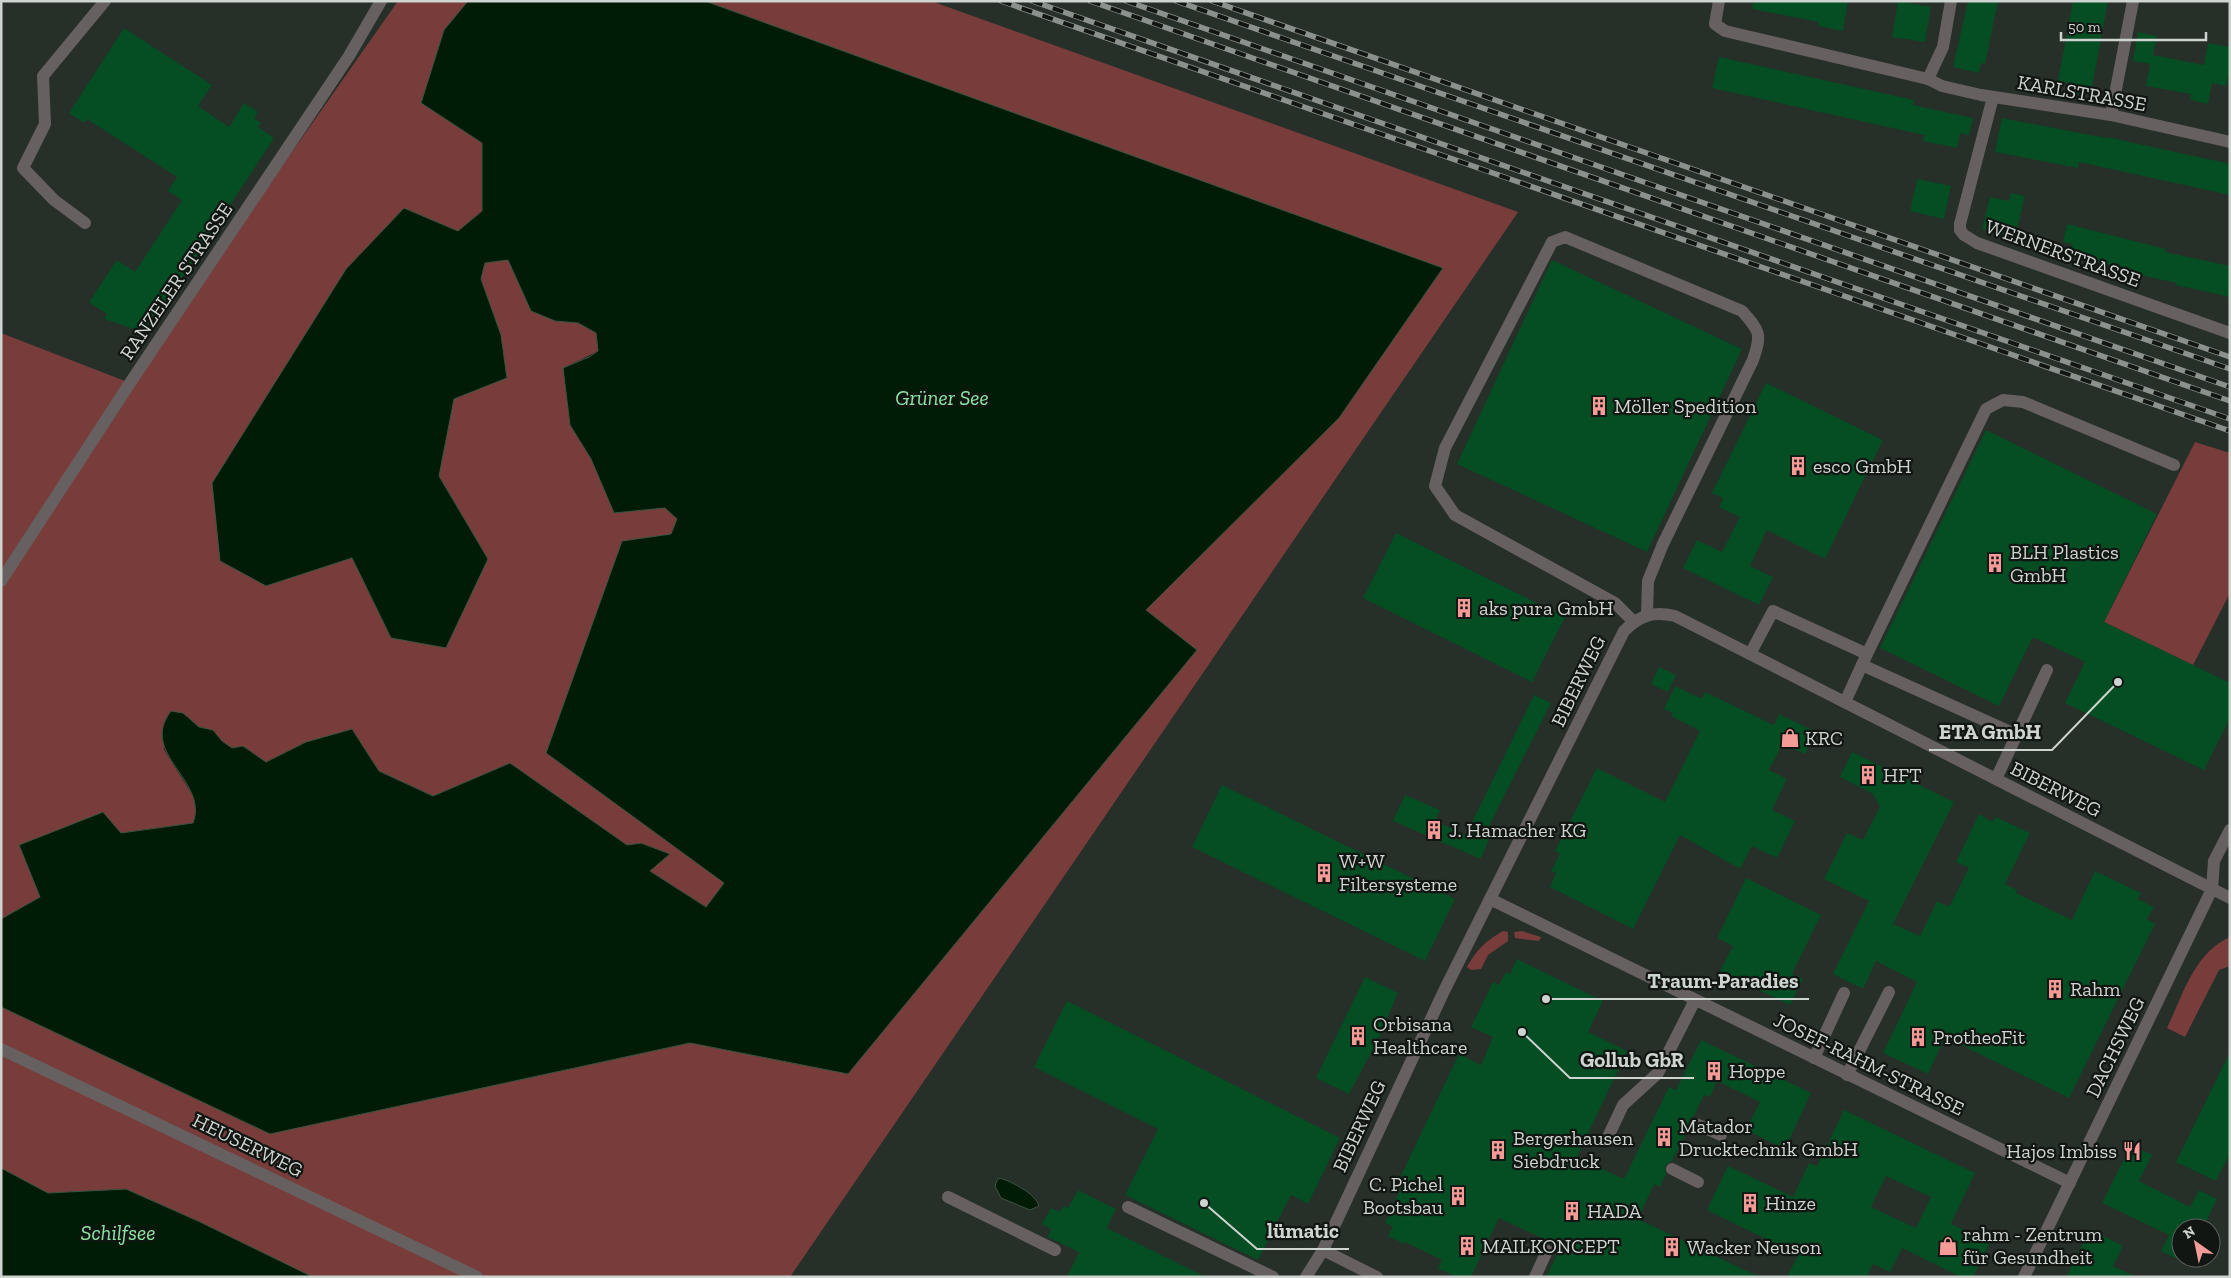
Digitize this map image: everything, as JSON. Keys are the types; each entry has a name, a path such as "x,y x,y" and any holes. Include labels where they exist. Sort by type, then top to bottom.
{"street":[{"path":"85,223 54,200 23,168 45,124 42,76 105,1"},
{"name":"RANZELER STRASSE","path":"1,581 130,383 349,56 381,1"},
{"name":"KARLSTRASSE","path":"1719,1 1715,24 1726,31 1928,79 1942,86 1993,97 2111,115 2230,142"},
{"path":"1928,79 1942,48 1951,1"},
{"path":"2111,115 2133,1"},
{"name":"WERNERSTRASSE","path":"1993,97 1960,224 1960,230 1964,235 1977,243 2230,333"},
{"path":"1634,622 1615,603 1455,515 1435,486 1449,439 1552,242 1564,237 1742,311 1757,327 1759,343 1753,360 1652,570 1648,581 1647,614"},
{"path":"1845,702 1986,409 2003,400 2024,402 2174,465"},
{"path":"1750,654 1773,611 1864,660 2017,735"},
{"name":"BIBERWEG","path":"1306,1277 1323,1250 1382,1120 1624,631 1647,614 1661,613 1676,616 2230,898"},
{"path":"1996,779 2047,670"},
{"name":"DACHSWEG","path":"2024,1277 2212,889 2214,861 2230,830"},
{"name":"JOSEF-RAHM-STRASSE","path":"1490,899 2070,1183"},
{"path":"1847,1075 1888,992"},
{"path":"1814,1058 1844,993"},
{"path":"1607,1139 1623,1105 1658,1073 1695,1000"},
{"name":"HEUSERWEG","path":"1,1048 477,1277"},
{"path":"1696,1124 1721,1136"},
{"path":"1672,1169 1698,1182"},
{"path":"948,1197 1056,1250"},
{"path":"1128,1208 1273,1277"},
{"path":"1323,1250 1377,1277"},
{"path":"1535,1277 1547,1251"}],"shaded area":[{"path":"398,1 468,1 444,30 421,103 482,143 482,211 458,231 266,586 352,558 391,638 488,559 439,476 454,399 501,335 481,279 485,263 508,260 531,311 555,321 578,323 596,333 598,351 563,368 570,425 591,459 665,508 677,519 671,534 546,753 724,883 707,907 650,871 669,854 641,843 627,845 510,763 434,796 379,771 352,729 306,742 266,762 243,746 232,748 222,741 213,730 199,727 183,713 163,725 164,750 195,799 197,812 193,823 20,846 41,897 1,919 1,333 130,383"},
{"path":"705,1 931,1 1518,212 790,1277 313,1277 198,1221 126,1189 48,1193 1,1168 1,1007 270,1134 690,1043 848,1074 1196,650 1145,610 1339,418 1442,268"},
{"path":"2195,442 2230,453 2230,593 2193,665 2104,622"},
{"path":"1503,931 1508,932 1508,941 1488,955 1481,969 1471,970 1467,967 1482,946"},
{"path":"1522,931 1541,937 1539,941 1515,938 1514,932"},
{"path":"2230,937 2230,966 2219,970 2185,1037 2167,1028 2184,989 2198,964 2207,953"}],"water":[{"name":"Grüner See","path":"468,1 705,1 1443,268 1339,418 1146,610 1197,650 848,1074 690,1043 270,1134 1,1007 1,919 40,897 19,845 103,812 121,833 193,823 195,808 192,793 168,754 163,741 163,726 171,711 183,713 199,727 213,730 222,741 232,748 243,746 266,762 306,742 352,729 379,771 433,796 510,763 627,845 641,843 670,854 650,871 706,907 724,883 546,753 622,541 671,534 677,519 665,508 614,513 591,459 570,425 563,368 598,351 596,333 578,323 555,321 531,311 508,260 485,263 481,279 501,335 507,378 454,399 439,476 488,559 446,648 391,638 352,558 266,586 220,561 212,483 346,269 404,208 458,231 482,211 482,143 421,103 444,30"},
{"name":"Schilfsee","path":"1,1168 48,1193 126,1189 198,1221 313,1277 1,1277"},
{"path":"1000,1178 1028,1192 1037,1201 1039,1206 1030,1210 1001,1198 995,1186"}],"building":[{"path":"1753,1 1848,1 1843,31 1818,26 1819,22 1752,9"},
{"path":"1898,1 1931,7 1925,42 1892,37"},
{"path":"1968,1 1998,1 1985,64 1981,63 1979,73 1953,67"},
{"path":"2073,1 2108,1 2092,87 2086,86 2084,95 2067,92 2069,83 2058,81"},
{"path":"124,28 212,85 198,106 229,127 244,103 258,112 254,118 261,123 258,127 274,138 146,333 104,319 107,314 89,302 117,260 135,272 182,200 168,191 177,177 87,119 84,123 69,113"},
{"path":"2138,32 2157,36 2153,55 2204,65 2208,43 2230,47 2230,67 2226,86 2212,83 2208,104 2190,100 2191,94 2146,86 2150,64 2133,61"},
{"path":"1719,57 1914,100 1913,105 1973,118 1969,135 1960,133 1957,148 1923,141 1924,135 1712,88"},
{"path":"2002,118 2107,137 2230,164 2230,195 2079,162 2078,168 1995,152"},
{"path":"1917,179 1951,186 1944,219 1910,211"},
{"path":"2011,193 2025,196 2014,242 2001,239 2002,234 1982,229 1990,197 2009,201"},
{"path":"2067,224 2166,249 2165,252 2230,266 2230,297 2123,271 2123,268 2069,256 2072,244 2063,242"},
{"name":"Möller Spedition","path":"1552,260 1742,349 1647,552 1457,464"},
{"name":"esco GmbH","path":"1766,383 1883,440 1825,559 1767,530 1750,566 1773,577 1759,605 1683,568 1697,540 1722,552 1740,517 1719,507 1723,498 1712,493"},
{"path":"1986,430 2157,514 2104,622 2230,683 2230,718 2204,770 2065,703 2085,662 2033,637 1999,706 1880,648"},
{"name":"aks pura GmbH","path":"1396,533 1565,617 1532,682 1363,598"},
{"path":"1659,667 1676,675 1668,692 1651,684"},
{"path":"1675,686 1702,699 1705,692 1774,725 1779,714 1816,732 1805,754 1783,743 1769,770 1787,779 1772,810 1795,821 1777,858 1752,846 1740,869 1680,835 1633,929 1550,887 1556,873 1551,871 1560,854 1555,851 1597,768 1665,802 1700,731 1671,716 1673,713 1664,709"},
{"path":"1534,695 1551,703 1486,832 1491,834 1481,859 1393,821 1405,795 1440,810 1435,821 1466,835"},
{"path":"1852,752 1954,802 1893,924 1920,936 1937,901 1949,907 1969,868 1956,862 1979,814 1993,822 1996,817 2030,833 2005,884 2017,890 2016,893 2072,920 2095,871 2141,893 2138,899 2154,907 2147,919 2155,924 2069,1098 1945,1037 1928,1074 1883,1053 1917,982 1876,961 1863,989 1833,974 1869,901 1824,879 1847,833 1863,840 1880,807 1873,794 1840,777"},
{"name":"W+W Filtersysteme","path":"1222,785 1455,899 1425,961 1192,847"},
{"path":"1746,878 1821,915 1792,974 1803,979 1790,1005 1720,971 1733,946 1717,938"},
{"path":"1517,959 1603,1001 1588,1032 1627,1051 1577,1157 1624,1179 1669,1087 1676,1090 1701,1040 1811,1093 1785,1149 1746,1130 1760,1102 1717,1081 1710,1097 1704,1095 1694,1116 1689,1120 1689,1127 1672,1161 1665,1166 1666,1174 1660,1187 1654,1184 1638,1219 1759,1277 1546,1277 1561,1247 1499,1218 1471,1277 1456,1277 1438,1268 1442,1260 1388,1236 1393,1226 1385,1223 1401,1188 1396,1186 1459,1054 1481,1065 1493,1037 1471,1027 1493,982 1499,985 1506,972 1510,974"},
{"name":"Orbisana Healthcare","path":"1365,977 1398,993 1376,1044 1349,1094 1316,1078"},
{"path":"1067,1001 1340,1138 1308,1204 1291,1195 1258,1260 1125,1195 1158,1129 1034,1067"},
{"path":"2230,1052 2230,1153 2216,1181 2176,1162"},
{"path":"1844,1110 1975,1173 1951,1224 1990,1242 1973,1277 1961,1277 1902,1248 1890,1272 1873,1264 1867,1277 1787,1277 1798,1255 1707,1210 1728,1166 1793,1197 1809,1163 1817,1166","holes":["1886,1176 1931,1197 1916,1228 1871,1207"]},
{"path":"2131,1145 2152,1155 2139,1181 2190,1207 2199,1190 2217,1199 2208,1218 2171,1218 2171,1256 2161,1251 2169,1235 2102,1203"},
{"path":"1078,1190 1116,1209 1107,1228 1206,1277 1067,1277 1079,1252 1048,1237 1051,1229 1042,1224 1051,1208 1060,1212 1063,1206 1068,1208"},
{"path":"2090,1229 2123,1246 2113,1266 2136,1277 2066,1277"}],"railway":[{"path":"1001,1 2230,431"},
{"path":"1032,1 2230,419"},
{"path":"1090,1 2230,401"},
{"path":"1126,1 2230,387"},
{"path":"1176,1 2230,369"},
{"path":"1212,1 2230,357"}],"place":[{"name":"Möller Spedition","path":"1599,406"},
{"name":"esco GmbH","path":"1798,466"},
{"name":"BLH Plastics GmbH","path":"1995,563"},
{"name":"aks pura GmbH","path":"1464,608"},
{"name":"ETA GmbH","path":"2118,682"},
{"name":"KRC","path":"1790,738"},
{"name":"HFT","path":"1868,775"},
{"name":"J. Hamacher KG","path":"1434,830"},
{"name":"W+W Filtersysteme","path":"1324,873"},
{"name":"Rahm","path":"2055,989"},
{"name":"Traum-Paradies","path":"1546,999"},
{"name":"Gollub GbR","path":"1522,1032"},
{"name":"Orbisana Healthcare","path":"1358,1036"},
{"name":"ProtheoFit","path":"1918,1037"},
{"name":"Hoppe","path":"1714,1071"},
{"name":"Matador Drucktechnik GmbH","path":"1664,1137"},
{"name":"Bergerhausen Siebdruck","path":"1498,1150"},
{"name":"Hajos Imbiss","path":"2132,1151"},
{"name":"C. Pichel Bootsbau","path":"1458,1196"},
{"name":"lümatic","path":"1204,1203"},
{"name":"Hinze","path":"1750,1203"},
{"name":"HADA","path":"1572,1211"},
{"name":"MAILKONCEPT","path":"1467,1246"},
{"name":"rahm - Zentrum für Gesundheit","path":"1948,1246"},
{"name":"Wacker Neuson","path":"1672,1247"}]}
